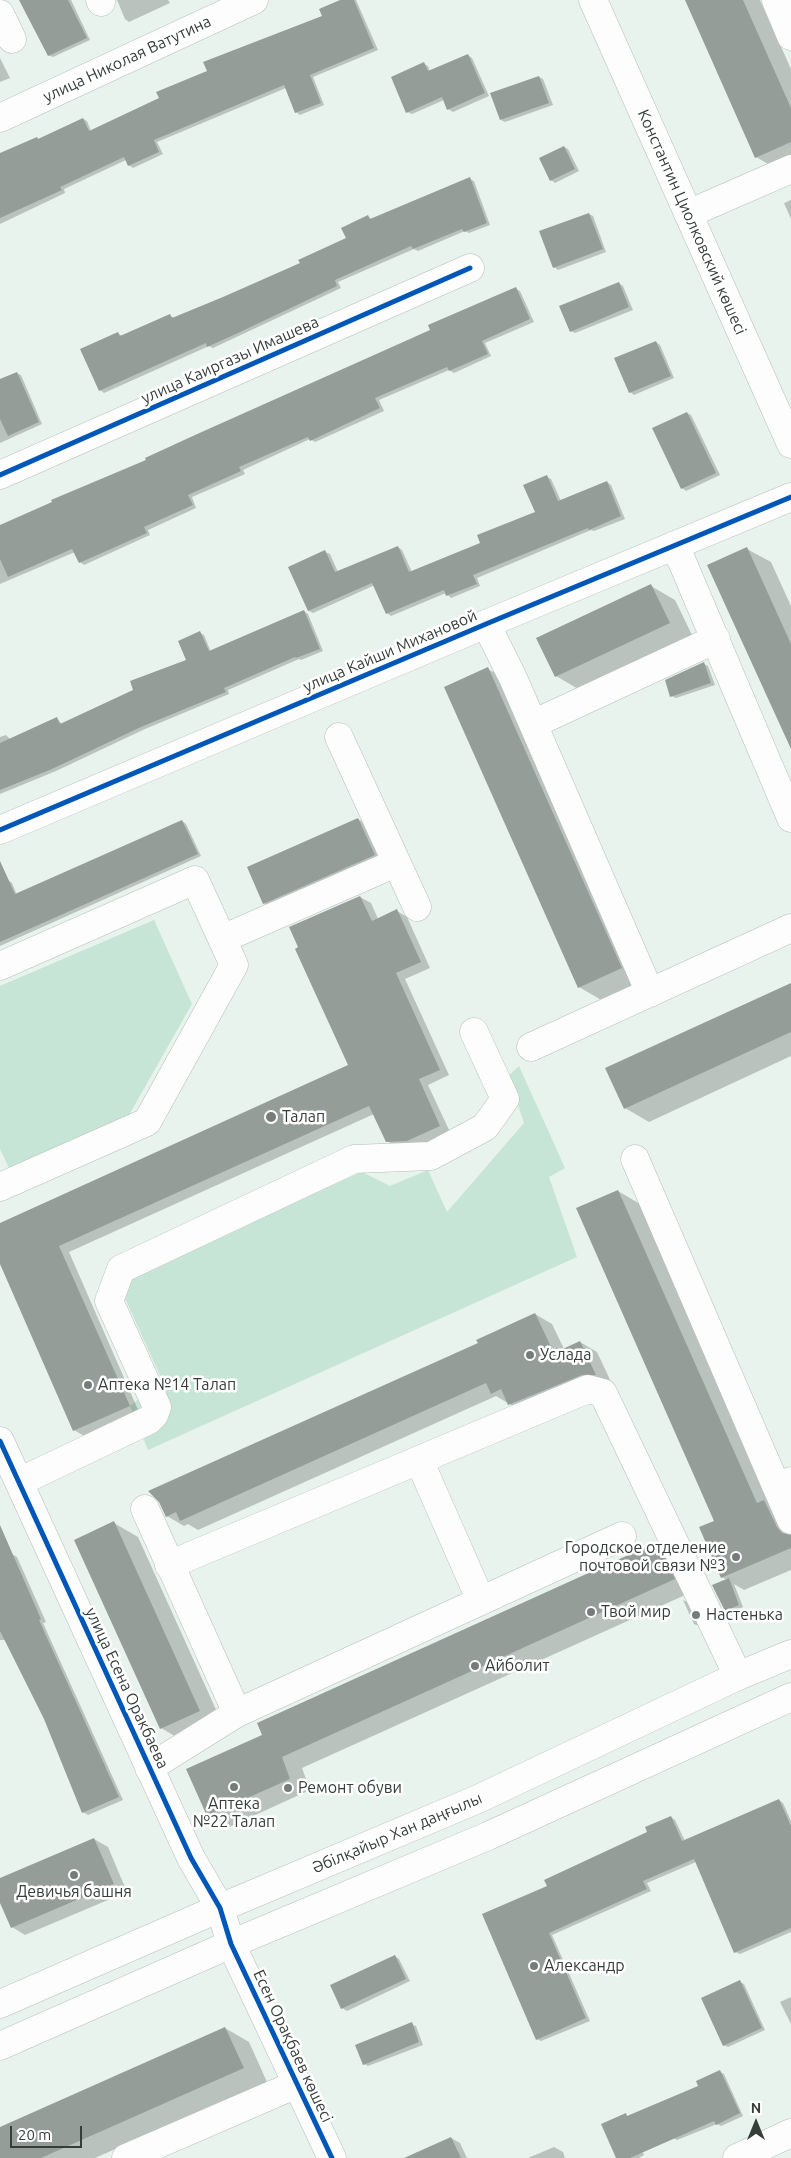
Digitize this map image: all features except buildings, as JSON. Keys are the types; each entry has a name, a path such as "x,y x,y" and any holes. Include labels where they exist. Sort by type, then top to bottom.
{"street":[{"name":"улица Николая Ватутина","path":"0,118 254,0"},
{"name":"Константин Циолковский көшесі","path":"593,0 791,444"},
{"path":"776,0 791,36"},
{"path":"0,14 12,39"},
{"path":"688,214 791,169"},
{"name":"улица Каиргазы Имашева","path":"0,475 470,268"},
{"name":"улица Кайши Михановой","path":"0,830 791,497"},
{"path":"675,546 791,818"},
{"path":"486,624 533,724 650,993"},
{"path":"533,724 716,639"},
{"path":"339,737 417,907"},
{"path":"222,939 396,863"},
{"path":"0,966 195,880 234,965 147,1122 0,1187"},
{"path":"531,1047 791,928"},
{"path":"7,1464 148,1420 154,1415 157,1407 110,1301 121,1269 354,1159 431,1156 485,1127 505,1099 474,1032"},
{"path":"635,1159 784,1484 791,1520"},
{"path":"169,1565 588,1389 603,1393 738,1676"},
{"path":"419,1460 480,1601"},
{"name":"улица Есена Оракбаева","path":"7,1464 191,1858 220,1908 231,1944"},
{"path":"146,1509 169,1565 237,1713"},
{"path":"149,1768 237,1713 622,1536"},
{"name":"Әбілқайыр Хан даңғылы","path":"0,2004 220,1908 478,1799 738,1676 791,1654"},
{"path":"0,2046 231,1944 488,1836 791,1697"},
{"name":"Есен Орақбаев көшесі","path":"231,1944 332,2158"},
{"path":"126,2158 297,2084"},
{"path":"737,2158 791,2133"}],"green space":[{"path":"154,920 192,1004 129,1115 9,1168 0,1149 0,986"},
{"path":"519,1066 565,1168 549,1177 577,1257 148,1450 130,1406 162,1380 124,1296 137,1271 362,1172 390,1186 428,1170 447,1212 524,1123 508,1076"}],"cycle path":[{"path":"0,475 470,268"},
{"path":"0,830 791,497"},
{"path":"0,1441 191,1858 220,1908 231,1944 332,2158"}],"place":[{"name":"Талап","path":"271,1117"},
{"name":"Услада","path":"530,1355"},
{"name":"Аптека №14 Талап","path":"88,1385"},
{"name":"Городское отделение почтовой связи №3","path":"736,1557"},
{"name":"Твой мир","path":"591,1612"},
{"name":"Настенька","path":"696,1615"},
{"name":"Айболит","path":"475,1666"},
{"name":"Аптека №22 Талап","path":"234,1787"},
{"name":"Ремонт обуви","path":"288,1788"},
{"name":"Девичья башня","path":"74,1875"},
{"name":"Александр","path":"534,1966"}]}
